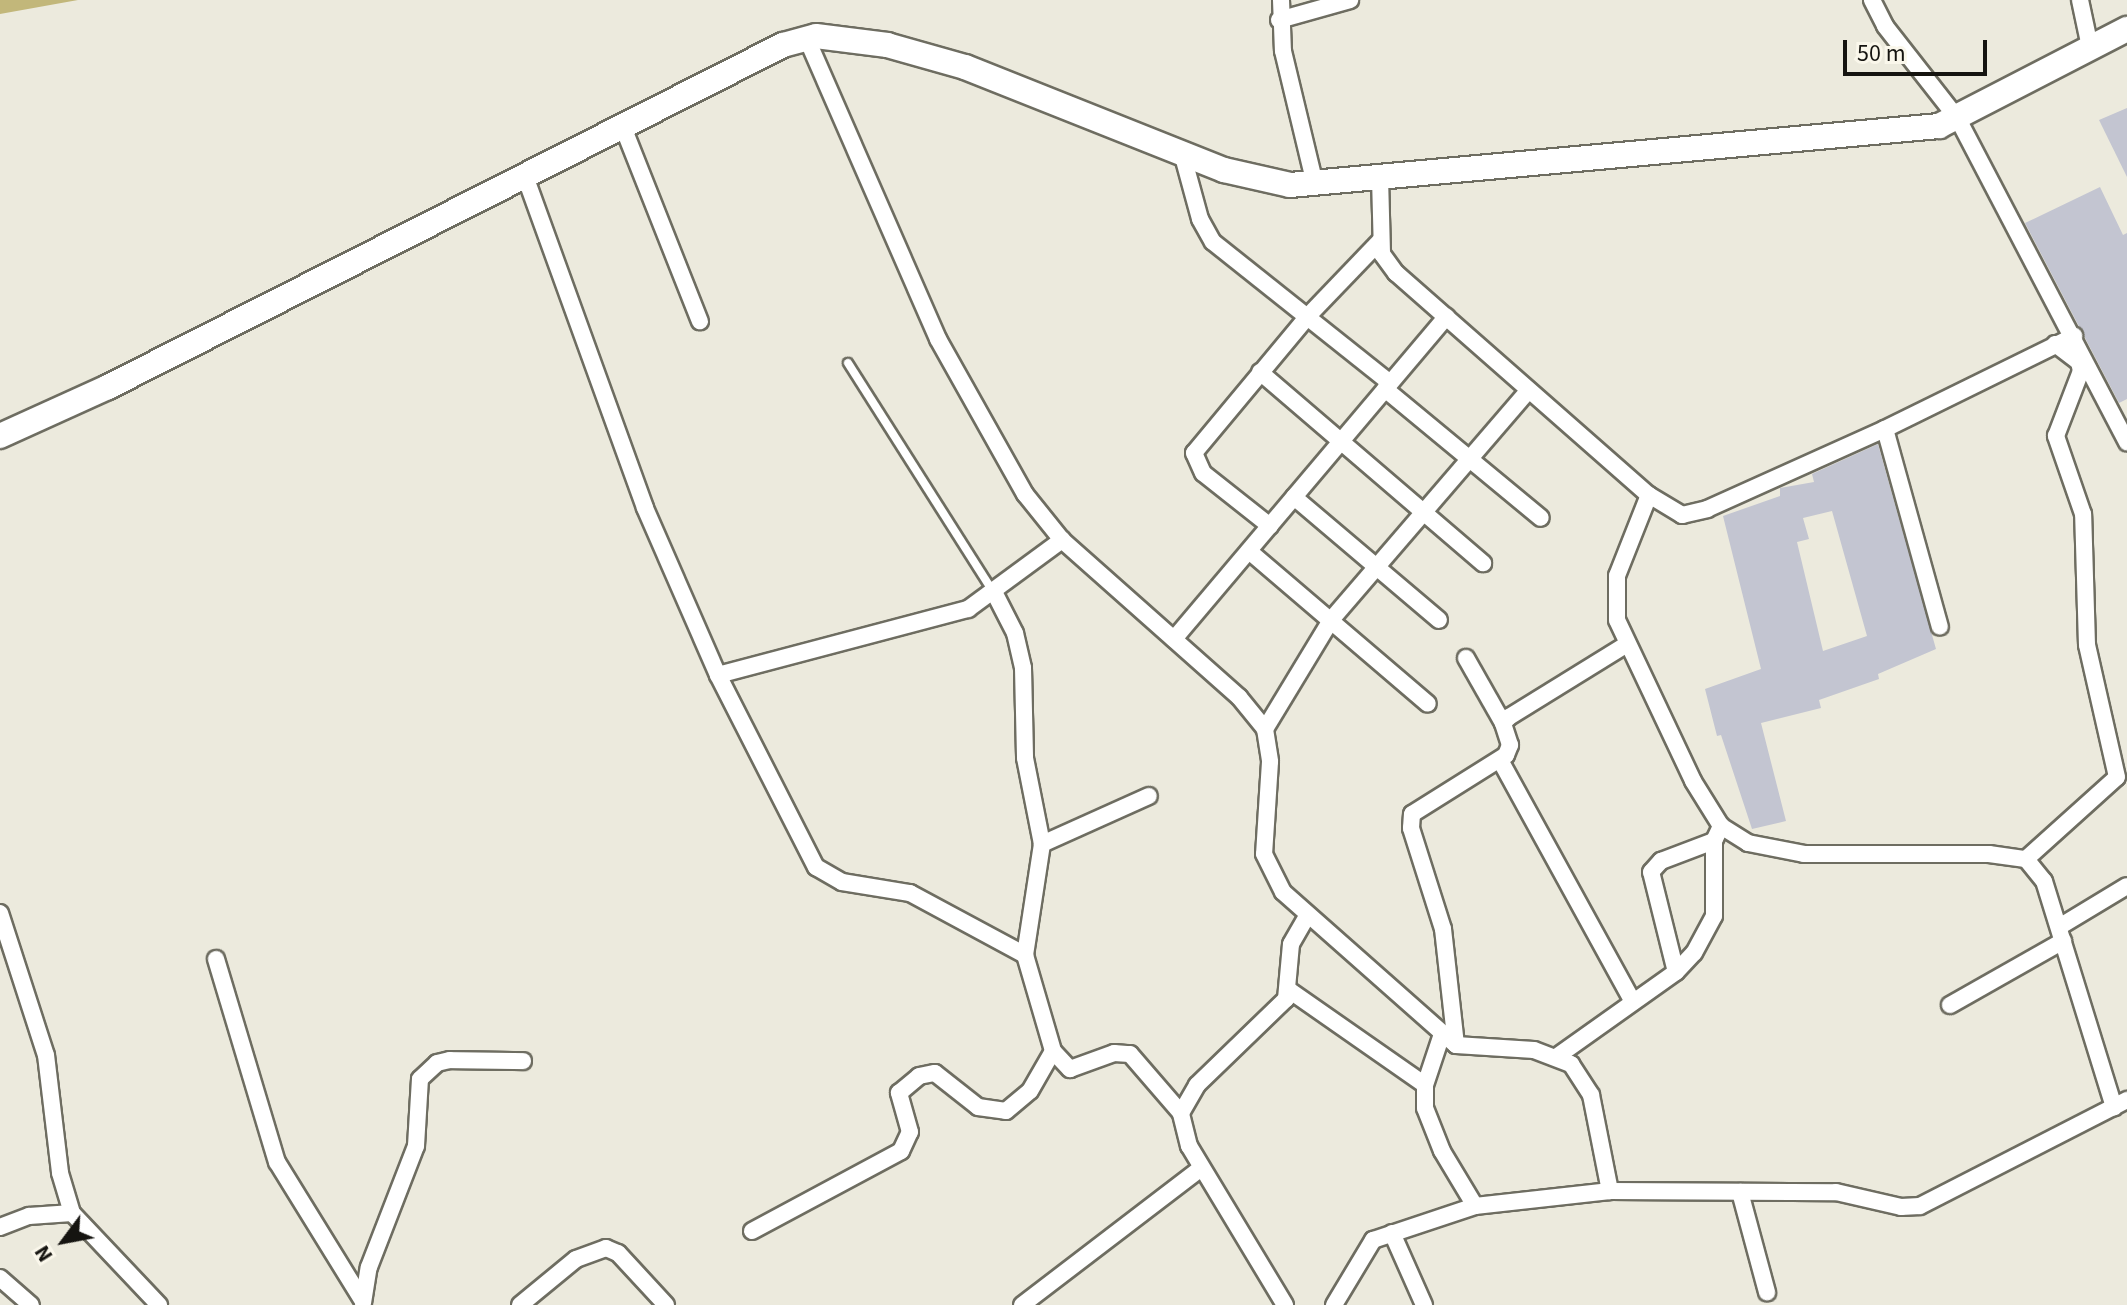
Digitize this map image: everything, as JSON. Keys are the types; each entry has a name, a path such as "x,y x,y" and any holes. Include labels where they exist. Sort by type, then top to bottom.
{"street":[{"path":"1281,0 1279,20 1315,184"},
{"path":"1279,20 1350,0"},
{"path":"1872,0 1885,26 1958,119 2127,442"},
{"path":"2080,0 2090,47"},
{"path":"0,436 108,387 783,45 807,39 845,37 965,67 1182,153 1255,178 1315,184 1939,126 1958,119 2127,29"},
{"path":"807,39 938,339 1025,494 1062,540 1239,697 1265,729 1270,762 1264,854 1283,892 1456,1045 1559,1055 1582,1077 1591,1095 1610,1191"},
{"path":"623,127 700,321"},
{"path":"1182,153 1205,231 1309,315 1468,459 1541,518"},
{"path":"525,176 645,508 718,675 808,854 826,878 910,893 1025,955"},
{"path":"1380,177 1380,241 1396,273 1672,512 1692,514 1885,429 2074,336"},
{"path":"1270,526 1203,473 1194,459 1198,446 1309,315 1380,241"},
{"path":"1174,639 1446,317"},
{"path":"1676,972 1651,872 1661,861 1718,833 1748,843 1804,854 2026,859 2117,777 2087,645 2083,514 2056,436 2081,371 2079,362 2055,344"},
{"path":"1260,372 1483,563"},
{"path":"1265,729 1331,620 1529,390"},
{"path":"1885,429 1940,627"},
{"path":"1559,1055 1676,972 1694,953 1714,916 1718,833 1617,620 1617,576 1649,495"},
{"path":"1294,497 1439,620"},
{"path":"718,675 954,613 995,594 1062,540"},
{"path":"1249,551 1428,704"},
{"path":"995,594 1020,650 1025,758 1042,844 1025,955 1053,1051 1070,1069 1114,1053 1130,1054 1181,1113"},
{"path":"1503,723 1627,644"},
{"path":"1456,1045 1443,929 1411,820 1417,809 1500,760 1510,750 1503,723 1466,658"},
{"path":"1500,760 1633,1002"},
{"path":"1042,844 1149,796"},
{"path":"1342,1300 1367,1246 1392,1233 1475,1206 1610,1191 1836,1192 1901,1207 1920,1206 2121,1104 2044,881 2026,859"},
{"path":"1950,1005 2061,934 2127,886"},
{"path":"0,913 46,1055 60,1173 72,1213 159,1305"},
{"path":"1285,1305 1201,1168 1182,1130 1181,1113 1197,1085 1270,1019 1289,990 1291,944 1308,914"},
{"path":"216,959 277,1162 363,1303"},
{"path":"1289,990 1425,1085"},
{"path":"1442,1034 1425,1085 1431,1128 1475,1206"},
{"path":"752,1231 901,1151 910,1132 899,1093 919,1076 935,1073 978,1107 1006,1111 1030,1091 1053,1051"},
{"path":"363,1303 369,1267 416,1146 420,1079 437,1063 450,1060 523,1061"},
{"path":"1022,1305 1201,1168"},
{"path":"1740,1192 1767,1292"},
{"path":"0,1227 29,1216 72,1213"},
{"path":"1392,1233 1424,1305"},
{"path":"520,1305 576,1259 606,1248 618,1253 666,1305"},
{"path":"0,1278 31,1305"}],"lane":[{"path":"848,363 995,594"}],"shaded area":[{"path":"0,0 78,0 0,14"}],"building":[{"path":"2127,108 2127,177 2099,120"},
{"path":"2100,187 2123,235 2127,233 2127,399 2119,403 2025,223"},
{"path":"1878,444 1936,649 1878,674 1879,679 1819,700 1821,708 1761,723 1786,821 1752,829 1721,735 1717,736 1705,689 1761,669 1723,516 1780,496 1780,488 1814,482 1812,474","holes":["1832,511 1867,636 1823,651 1797,542 1809,539 1803,518"]}]}
